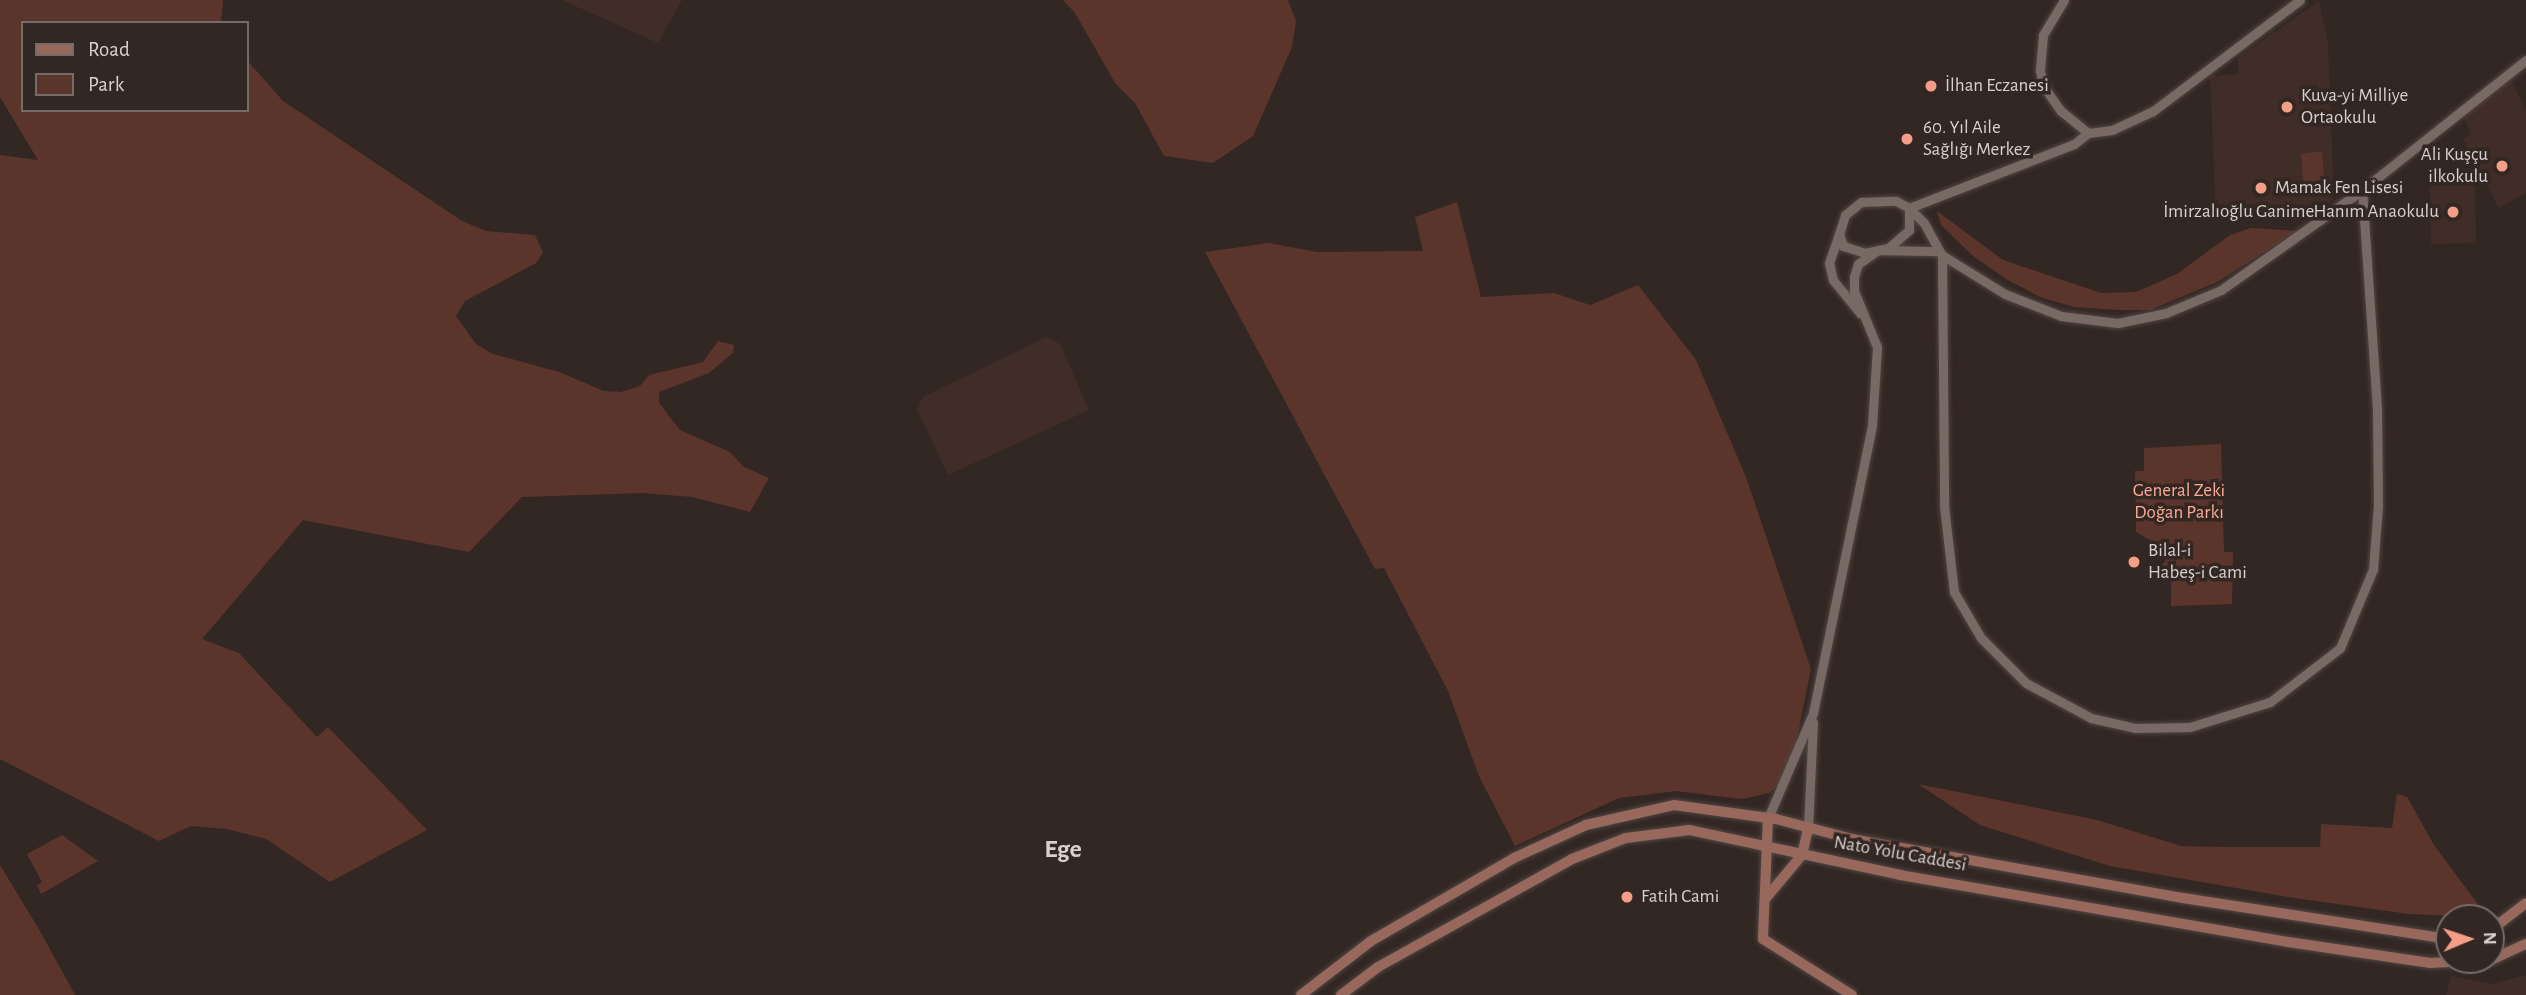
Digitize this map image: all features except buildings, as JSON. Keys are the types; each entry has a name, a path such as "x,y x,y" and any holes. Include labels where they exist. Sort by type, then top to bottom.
{"main road":[{"path":"1301,995 1398,924 1514,858 1586,825 1674,805 1768,818 1808,828 2183,898 2435,937"},
{"path":"1768,818 1763,939 1852,995"},
{"path":"1766,898 1802,855 1808,828"},
{"name":"Nato Yolu Caddesi","path":"1341,995 1378,967 1564,864 1626,838 1689,830 1802,855 2288,942 2435,963"},
{"path":"2505,919 2526,903"},
{"name":"Nato Yolu Caddesi","path":"2505,954 2526,944"}],"street":[{"path":"2064,0 2043,35 2040,71 2044,87 2061,111 2088,133"},
{"path":"1909,208 2074,144 2088,133 2112,130 2153,111 2300,0"},
{"path":"1864,317 1833,280 1829,262 1845,215 1861,202 1896,201 1909,208 1940,253 2005,294 2061,316 2118,323 2166,313 2221,290 2362,190 2526,60"},
{"path":"1940,253 1944,506 1954,592 1981,638 2026,682 2091,718 2134,728 2190,727 2270,702 2307,676 2340,648 2367,588 2378,506 2377,409 2362,190"},
{"path":"1808,828 1813,713 1878,381 1877,346 1864,317 1854,277 1858,264 1901,239 1909,230 1909,208"},
{"path":"1839,234 1843,246 1852,252 1878,250 1940,253"},
{"path":"1768,818 1813,713"}],"shaded area":[{"path":"562,0 682,0 658,43"},
{"path":"2319,1 2328,44 2334,198 2306,221 2216,219 2210,76 2238,74 2238,58"},
{"name":"Ali Kuşçu ilkokulu","path":"2512,82 2526,110 2526,193 2499,208 2463,139 2471,134 2463,116 2504,83"},
{"name":"İmirzalıoğlu GanimeHanım Anaokulu","path":"2430,181 2475,181 2476,243 2431,244"},
{"path":"1046,337 1060,344 1089,410 948,475 917,410 923,397"},
{"path":"2526,975 2526,995 2446,995 2451,976 2492,984"}],"green space":[{"path":"0,0 223,0 221,21 21,21 21,112 248,112 248,61 283,101 462,221 486,231 535,235 543,253 536,263 465,301 456,316 476,344 493,354 559,372 604,391 621,392 640,386 649,375 703,362 718,341 734,345 733,353 709,373 659,392 659,403 680,430 730,452 744,467 769,478 750,512 692,497 642,493 522,497 469,552 303,520 202,639 239,653 317,737 328,727 427,830 330,882 266,839 227,829 191,826 159,841 0,759 0,155 38,160 0,97"},
{"path":"1063,0 1288,0 1296,21 1292,47 1253,136 1213,163 1164,156 1135,103 1115,83 1075,13"},
{"path":"2322,151 2325,190 2304,192 2301,154"},
{"path":"1457,202 1481,297 1554,293 1590,305 1638,285 1696,360 1746,477 1811,669 1792,763 1782,783 1769,793 1742,799 1676,791 1619,798 1515,846 1479,776 1448,691 1384,568 1375,569 1205,252 1269,243 1317,252 1423,251 1415,217"},
{"path":"1937,211 2003,260 2101,293 2136,292 2177,274 2230,235 2251,228 2298,231 2217,282 2150,310 2117,310 2074,307 2040,297 2006,279 1973,256 1941,225"},
{"name":"General Zeki Doğan Parkı","path":"2221,444 2224,552 2233,552 2232,604 2171,606 2171,574 2155,576 2155,567 2165,562 2165,549 2136,532 2135,471 2144,471 2144,448"},
{"path":"1918,784 2097,820 2181,846 2222,847 2320,847 2321,824 2392,828 2397,794 2407,797 2434,845 2477,904 2435,904 2435,915 2294,898 2110,866 1980,825"},
{"path":"62,835 98,861 41,894 37,885 42,882 27,854"},
{"path":"0,865 40,931 75,995 0,995"}],"place":[{"name":"İlhan Eczanesi","path":"1931,86"},
{"name":"Kuva-yi Milliye Ortaokulu","path":"2287,107"},
{"name":"60. Yıl Aile Sağlığı Merkez","path":"1907,139"},
{"name":"Ali Kuşçu ilkokulu","path":"2502,166"},
{"name":"Mamak Fen Lisesi","path":"2261,188"},
{"name":"İmirzalıoğlu GanimeHanım Anaokulu","path":"2453,212"},
{"name":"Bilal-i Habeş-i Cami","path":"2134,562"},
{"name":"Fatih Cami","path":"1627,897"}],"district":[{"name":"Ege","path":"1063,850"}]}
